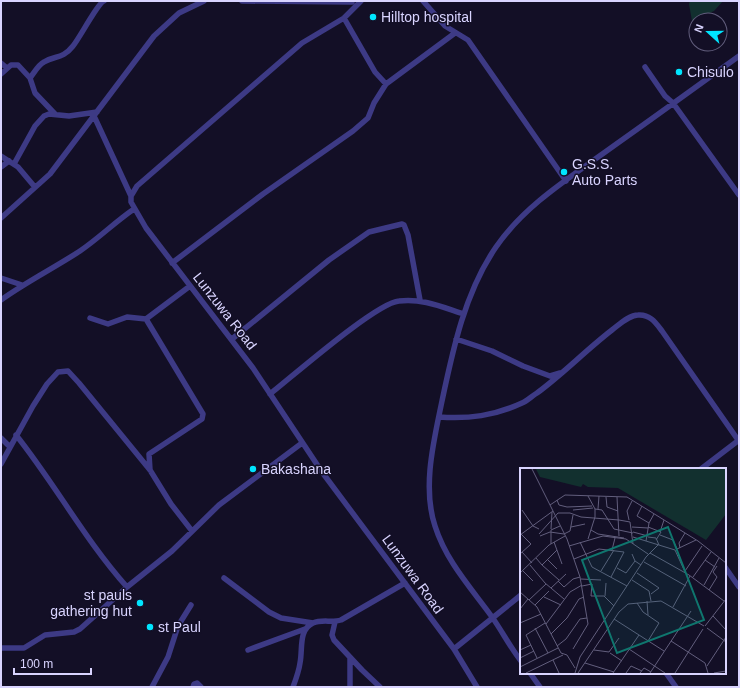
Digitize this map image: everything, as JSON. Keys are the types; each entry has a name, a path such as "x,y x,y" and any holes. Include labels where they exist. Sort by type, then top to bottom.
{"street":[{"path":"30,78 43,62 62,57 71,49 83,34 99,4 104,1"},
{"path":"1,218 34,186 50,174 154,36 179,13 204,1"},
{"path":"242,1 356,2"},
{"path":"423,1 440,21 455,33 468,40 566,180"},
{"path":"131,196 137,186 253,84 302,43 344,18 356,2"},
{"path":"344,18 375,72 386,84"},
{"path":"172,263 263,194 368,118 374,103 386,84 455,33"},
{"path":"520,659 493,618 456,569 435,526 430,500 430,484 438,417 456,339 464,314 486,264 496,247 533,206 566,180 739,56"},
{"path":"1,63 8,68"},
{"path":"1,74 12,65 18,65 30,78 35,93 56,114"},
{"path":"645,67 665,96 673,103 739,195"},
{"path":"1,167 12,162 40,120 49,114 69,116 96,114"},
{"name":"Lunzuwa Road","path":"96,114 131,196 134,209 172,263 232,339 302,443 454,649 477,687"},
{"path":"1,156 12,162 34,186"},
{"path":"1,300 22,285 81,250 134,209"},
{"path":"232,339 329,260 369,232 402,224 404,225 408,235 420,300"},
{"path":"1,278 22,285"},
{"path":"90,318 108,324 127,317 146,319 190,286"},
{"path":"270,394 351,330 390,302 399,300 420,300 464,314"},
{"path":"438,417 464,418 501,413 526,401 562,373 593,345 626,320 636,315 649,317 662,331 739,440 702,468"},
{"path":"146,319 203,414 202,418 149,454 150,470"},
{"path":"456,339 492,351 523,366 550,376 562,373"},
{"path":"1,464 16,435 51,378 58,372 68,372 79,383 150,470 171,504 192,530"},
{"path":"16,435 35,459 57,494 107,564 127,587"},
{"path":"1,438 10,447"},
{"path":"1,648 24,648 45,635 74,632 88,623 127,587 172,551 192,530 219,506 302,443"},
{"path":"726,568 739,587"},
{"path":"224,578 269,612 281,618 313,623 322,621 335,622 405,583"},
{"path":"454,649 520,596"},
{"path":"493,618 520,599"},
{"path":"152,687 168,657 178,626 191,605"},
{"path":"335,622 332,635 334,640 380,687"},
{"path":"248,650 305,629 313,623"},
{"path":"293,687 300,661 302,636 305,629"},
{"path":"350,658 350,687"},
{"path":"531,674 540,687"},
{"path":"667,674 676,687"},
{"path":"194,684 197,683 201,687"}],"green space":[{"path":"690,1 723,1 712,12 690,12"}],"place":[{"name":"Hilltop hospital","path":"373,17"},
{"name":"Chisulo","path":"679,72"},
{"name":"G.S.S. Auto Parts","path":"564,172"},
{"name":"Bakashana","path":"253,469"},
{"name":"st pauls gathering hut","path":"140,603"},
{"name":"st Paul","path":"150,627"}]}
